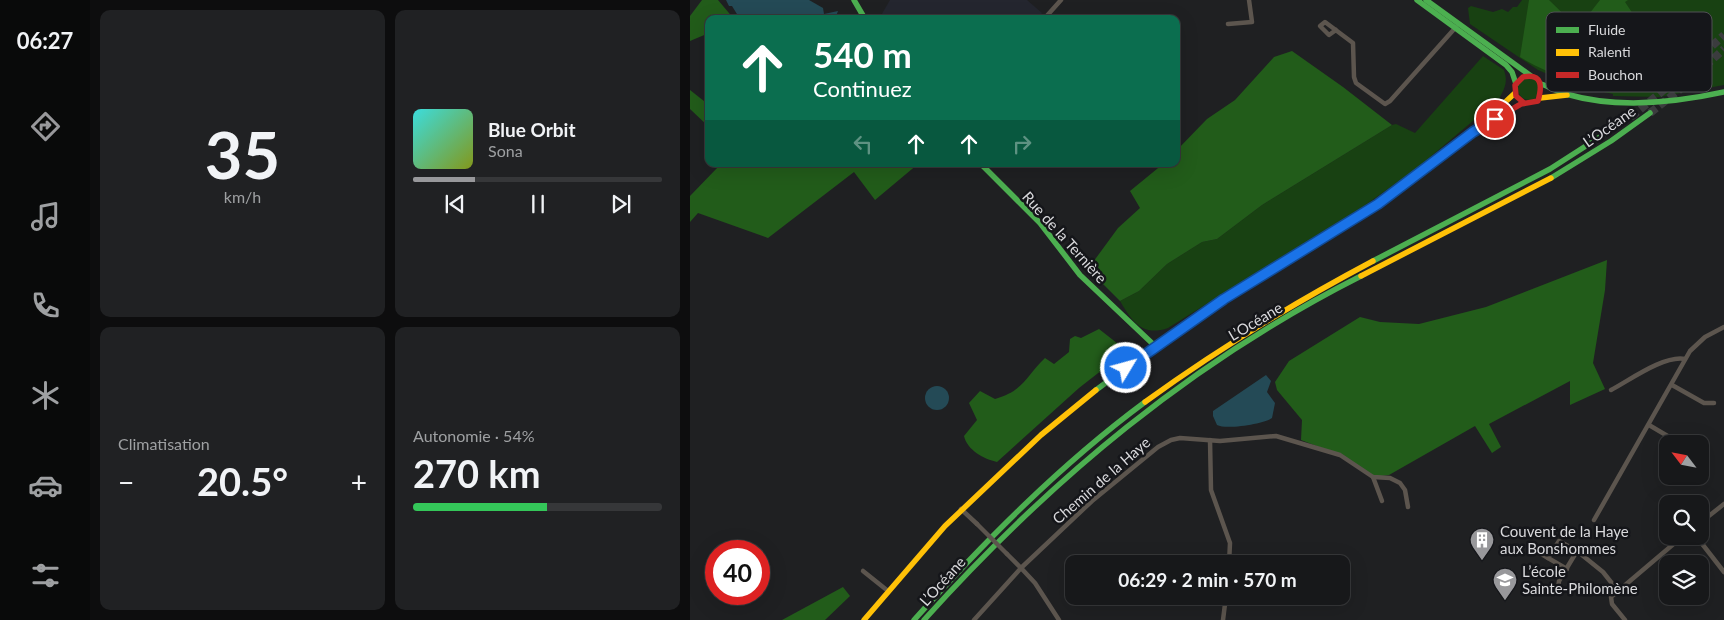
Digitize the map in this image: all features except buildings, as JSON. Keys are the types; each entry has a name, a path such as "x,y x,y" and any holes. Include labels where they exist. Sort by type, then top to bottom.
{"main road":[{"path":"854,0 863,15"},
{"path":"1417,0 1506,65 1512,72 1516,84 1515,93 1518,99 1524,103 1532,104 1540,98 1570,95 1650,103 1689,100 1724,92"},
{"path":"1426,0 1546,86"},
{"path":"1516,84 1522,77 1530,76"},
{"path":"1540,98 1542,92 1541,84"},
{"path":"1562,92 1570,95"},
{"path":"1473,132 1515,93"},
{"path":"864,620 961,509 1041,435 1155,346 1224,299 1378,204 1473,132 1508,110 1524,103"},
{"name":"L’Océane","path":"924,620 976,562 1047,492 1128,424 1193,376 1253,337 1314,301 1547,180 1609,142 1650,113"},
{"name":"L’Océane","path":"914,620 974,553 1047,482 1124,418 1188,370 1295,303 1560,164 1631,117"},
{"name":"Rue de la Ternière","path":"984,167 1040,223 1080,276 1155,346"}],"street":[{"path":"1048,15 1061,0"},
{"path":"1228,24 1252,22 1249,0"},
{"path":"1336,30 1353,43 1354,77 1356,83 1385,104 1390,101 1456,27"},
{"path":"1594,520 1685,360 1696,344 1724,328"},
{"path":"1611,390 1658,364 1680,358 1685,360"},
{"path":"1672,385 1704,404 1714,403"},
{"path":"1649,425 1666,435"},
{"name":"Chemin de la Haye","path":"974,620 1021,568 1092,501 1158,447 1171,440 1180,438 1220,442 1276,436 1340,455 1373,477 1390,478 1400,483 1405,490 1408,508"},
{"path":"1210,440 1210,490 1230,543 1229,555"},
{"path":"1373,477 1382,501"},
{"path":"1709,516 1724,504"},
{"path":"961,509 1035,583 1059,620"},
{"path":"1548,558 1559,541 1577,551 1603,572 1618,591"},
{"path":"1624,620 1610,599 1672,545"},
{"path":"1703,545 1724,572"},
{"path":"1530,547 1567,569"},
{"path":"1558,589 1577,551"},
{"path":"863,571 888,591"},
{"path":"1223,620 1225,605"}],"shaded area":[{"path":"890,0 1027,0 1042,13 1041,15 881,15"}],"green space":[{"path":"702,0 718,0 731,15 705,15 705,35 690,41 690,16"},
{"path":"1522,0 1724,0 1724,85 1712,87 1712,12 1546,12 1546,73 1538,70 1470,24 1468,8 1471,6 1493,12 1502,9 1508,12 1513,7 1517,7"},
{"path":"1529,0 1549,0 1561,12 1546,12 1546,70 1520,57"},
{"path":"1600,0 1628,0 1625,2 1632,12 1591,12"},
{"path":"1292,51 1392,125 1262,205 1217,239 1202,242 1167,264 1139,291 1120,301 1088,269 1118,228 1140,208 1130,191 1159,167 1180,167 1180,147 1207,119 1235,100 1274,57"},
{"path":"1483,56 1504,70 1505,85 1499,99 1416,169 1364,206 1168,328 1159,330 1145,329 1129,315 1120,301 1139,291 1167,264 1202,242 1217,239 1262,205 1392,125 1396,124 1415,133"},
{"path":"1529,78 1537,81 1540,89 1537,97 1529,100 1521,97 1518,89 1521,81"},
{"path":"690,90 705,102 705,123 690,109"},
{"path":"1604,92 1686,92 1659,97 1613,96 1613,94"},
{"path":"718,167 914,167 875,200 854,172 768,238 698,213 690,222 690,196"},
{"path":"1607,260 1605,290 1593,363 1605,389 1570,405 1570,381 1489,424 1501,447 1492,453 1475,426 1389,475 1373,477 1340,455 1301,440 1302,420 1277,390 1275,382 1289,361 1360,317 1380,322 1419,324 1486,307"},
{"path":"1099,329 1122,347 1120,356 1079,388 997,462 987,459 972,450 964,436 977,420 969,403 980,391 995,399 1013,391 1024,382 1045,358 1054,364 1069,352 1070,339 1075,336 1081,338"},
{"path":"843,587 850,596 825,620 782,620"}],"water":[{"path":"726,0 809,0 823,8 824,14 838,11 836,15 738,15 732,6 729,6"},
{"path":"1266,375 1271,381 1267,392 1275,403 1272,418 1245,426 1228,427 1217,425 1213,411"},
{"path":"937,386 942,387 948,393 948,403 942,409 937,410 932,409 926,403 925,398 926,393 932,387"}],"tunnel":[{"path":"1712,46 1724,35"},
{"path":"1712,60 1724,49"},
{"path":"1631,117 1661,92"},
{"path":"1650,113 1677,92"}],"traffic: fast":[{"path":"854,0 863,15"},
{"path":"1417,0 1506,65 1512,72 1516,84"},
{"path":"1426,0 1531,76"},
{"path":"1541,84 1546,86"},
{"path":"1561,92 1585,99 1625,103 1685,99 1724,92"},
{"path":"1551,178 1611,141 1650,113"},
{"path":"1373,261 1550,169 1631,117"},
{"path":"984,167 1040,223 1080,275 1155,346"},
{"path":"1096,390 1180,328 1327,237 1422,172"},
{"path":"924,620 972,568 1022,519 1126,427 1182,385 1239,346 1361,276"},
{"path":"914,620 968,561 1024,505 1083,452 1145,402"}],"traffic: slow":[{"path":"1422,172 1473,132 1515,93"},
{"path":"1540,98 1567,95"},
{"path":"1361,276 1551,178"},
{"path":"1145,402 1257,327 1373,261"},
{"path":"864,620 945,526 1041,435 1096,390"}],"traffic: jam":[{"path":"1488,123 1521,104 1538,101 1540,86 1538,79 1534,77 1523,77 1515,85 1516,96 1524,103"}],"place":[{"name":"Couvent de la Haye aux Bonshommes","path":"1482,561"},
{"name":"L’école Sainte-Philomène","path":"1505,601"}],"route":[{"path":"1126,368 1180,328 1224,299 1378,204 1473,132 1495,119"}]}
